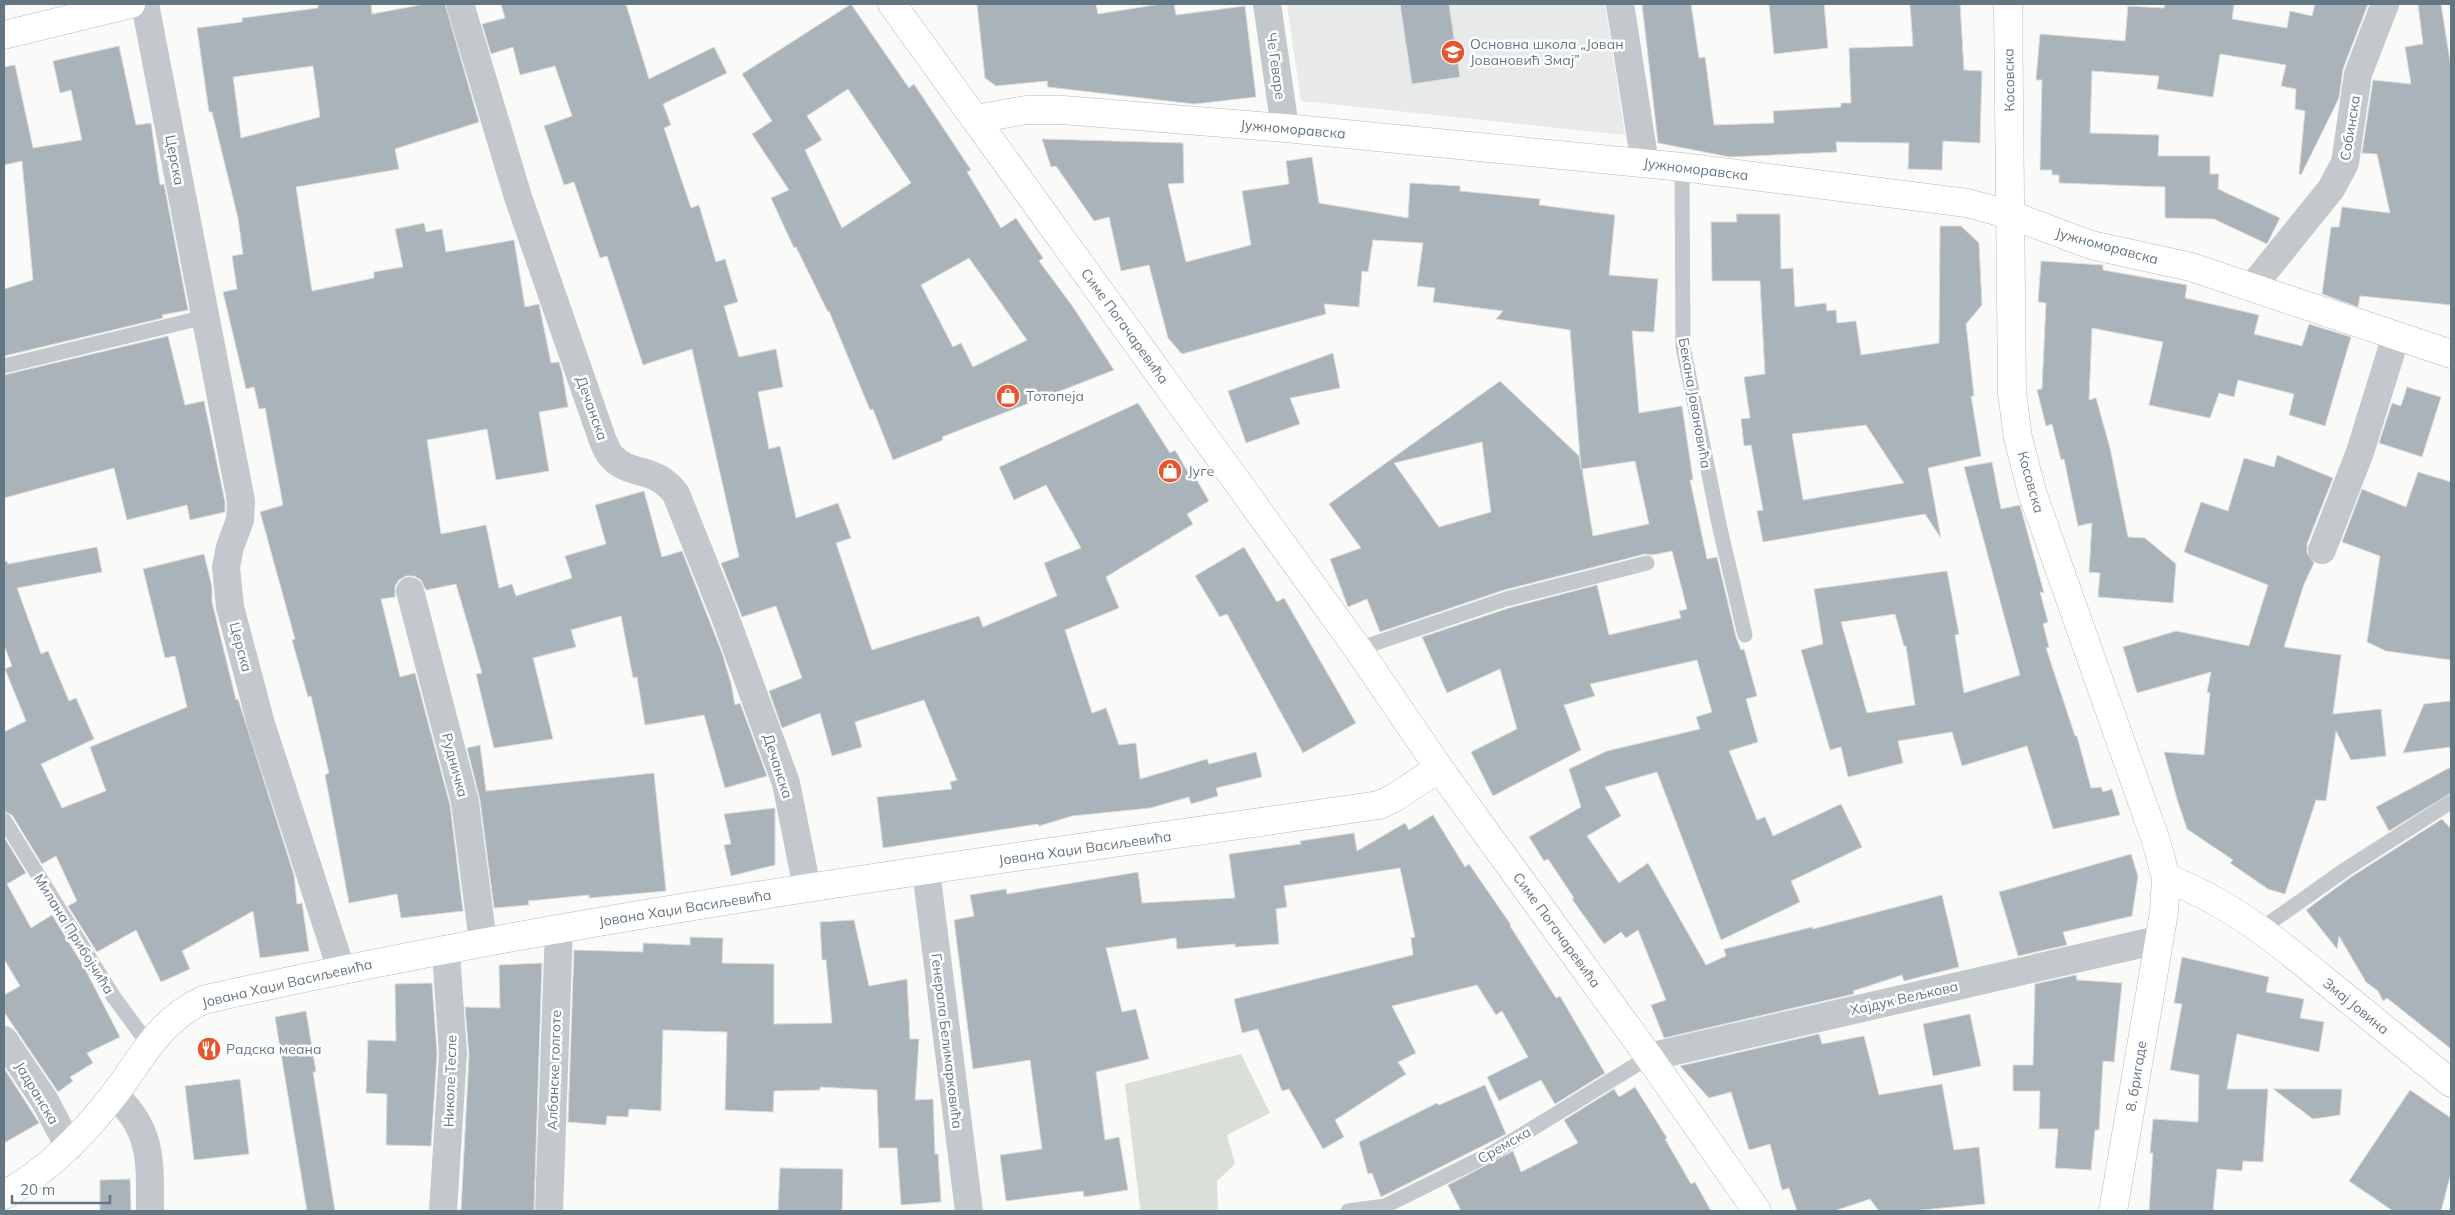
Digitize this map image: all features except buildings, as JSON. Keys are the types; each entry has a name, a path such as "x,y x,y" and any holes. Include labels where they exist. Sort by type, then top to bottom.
{"street":[{"path":"4,35 131,4"},
{"name":"Церска","path":"145,4 241,501 240,520 230,547 226,567 230,607 261,724 342,969"},
{"name":"Дечанска","path":"460,4 518,197 603,441 611,457 621,464 652,473 667,482 676,494 724,614 786,783 806,888"},
{"name":"Симе Погачаревића","path":"892,4 1358,649 1439,768 1650,1057 1756,1211"},
{"name":"Че Геваре","path":"1267,4 1285,128"},
{"path":"1620,4 1645,164"},
{"name":"Косовска","path":"2008,4 2012,393 2018,438 2032,492 2156,841 2166,878 2164,912 2158,940"},
{"name":"Собинска","path":"2252,287 2331,189 2346,163 2358,74 2386,4"},
{"name":"Јужноморавска","path":"976,120 1026,110 1063,110 1285,128 1682,167 1967,203 2011,215 2091,245 2191,267 2451,354"},
{"path":"2322,550 2360,452 2396,336"},
{"name":"Рудничка","path":"410,591 465,802 483,942"},
{"name":"Јована Хаџи Васиљевића","path":"4,1194 20,1185 69,1147 114,1095 159,1032 183,1010 202,1000 342,969 446,952 483,942 559,928 806,888 1379,805 1394,798 1439,768"},
{"name":"Генерала Белимарковића","path":"926,871 969,1211"},
{"name":"Змај Јовина","path":"2166,878 2188,886 2225,905 2261,928 2451,1083"},
{"name":"Албанске голготе","path":"549,1211 559,928"},
{"name":"Хајдук Вељкова","path":"1650,1057 2158,940"},
{"name":"8. бригаде","path":"2113,1211 2158,940"},
{"name":"Николе Тесле","path":"444,1211 453,1054 446,952"},
{"name":"Јадранска","path":"4,1040 45,1101 69,1147"},
{"path":"114,1095 129,1108 142,1129 150,1171 150,1211"}],"lane":[{"name":"Бекана Јовановића","path":"1682,167 1683,347 1718,520 1745,635"},
{"path":"4,366 206,317"},
{"path":"1358,649 1506,600 1647,563"},
{"path":"2261,928 2451,802"},
{"name":"Милана Прибојчића","path":"4,820 113,996 149,1045"},
{"name":"Сремска","path":"1348,1211 1385,1206 1494,1152 1650,1057"}],"shaded area":[{"name":"Основна школа „Јован Јовановић Змај”","path":"1287,4 1605,4 1625,135 1301,101"},
{"path":"1241,1054 1270,1113 1227,1135 1235,1164 1217,1181 1218,1211 1139,1211 1125,1084"}],"place":[{"name":"Основна школа „Јован Јовановић Змај”","path":"1453,52"},
{"name":"Тотопеја","path":"1008,396"},
{"name":"Југе","path":"1170,471"},
{"name":"Радска меана","path":"209,1049"}]}
